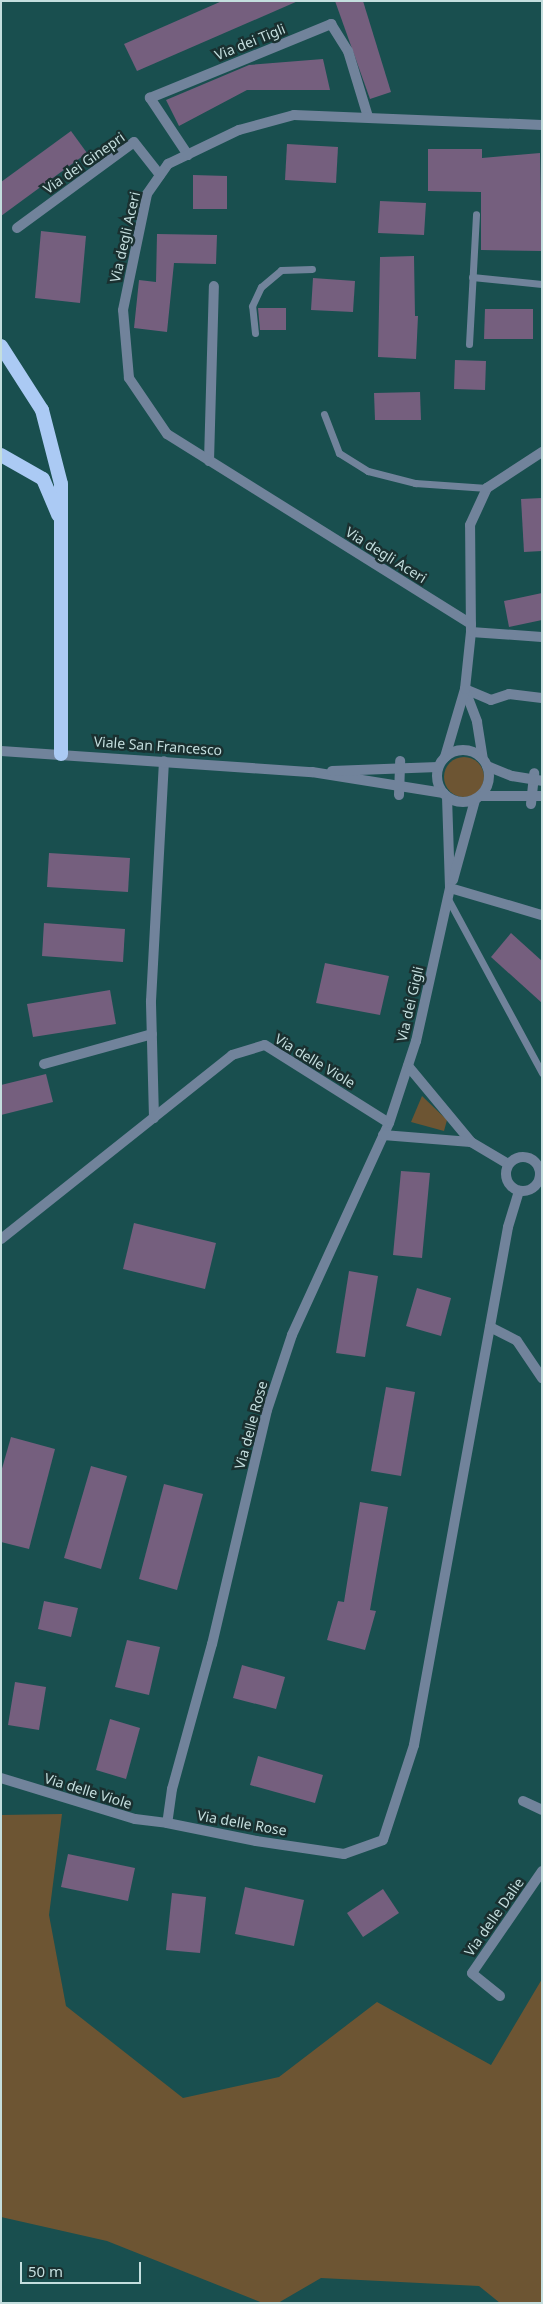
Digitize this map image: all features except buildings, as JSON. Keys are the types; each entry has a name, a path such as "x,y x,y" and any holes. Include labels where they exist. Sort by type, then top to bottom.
{"highway":[{"path":"1,346 42,410 61,484 60,754"},
{"path":"1,455 43,479 60,520"}],"street":[{"name":"Via dei Tigli","path":"188,155 150,98 331,24 348,51 368,117"},
{"name":"Via degli Aceri","path":"471,628 167,434 129,378 123,310 147,194 168,164 239,130 294,115 542,125"},
{"name":"Via dei Ginepri","path":"17,228 134,142 160,175"},
{"path":"209,461 214,286"},
{"path":"445,757 458,750 467,750 512,776 537,778 535,799 478,798 460,802 445,795 437,781 438,766 445,757 465,689 471,628 470,525 487,488 542,452"},
{"path":"471,628 542,637"},
{"path":"465,689 491,700 509,694 542,698"},
{"path":"465,689 477,722 489,782 478,798"},
{"name":"Viale San Francesco","path":"1,751 164,760 312,772 399,791 445,795"},
{"path":"154,1118 152,1034 164,760"},
{"path":"399,791 400,764"},
{"name":"Viale San Francesco","path":"312,772 400,764 438,766"},
{"name":"Via dei Gigli","path":"445,795 449,893"},
{"name":"Via dei Gigli","path":"389,1123 408,1066 449,893 478,798"},
{"path":"449,893 542,915"},
{"path":"44,1064 152,1034"},
{"name":"Via delle Viole","path":"1,1239 232,1055 265,1045 389,1123"},
{"path":"408,1066 471,1142 508,1164"},
{"name":"Via delle Rose","path":"389,1123 292,1335 267,1410 212,1644 172,1789 167,1823 256,1841 344,1854 383,1840 414,1745 512,1206 519,1191"},
{"path":"383,1135 471,1142"},
{"path":"518,1157 530,1158 541,1171 535,1187 519,1191 506,1180 508,1164 518,1157"},
{"path":"490,1327 517,1340 542,1378"},
{"name":"Via delle Viole","path":"1,1778 135,1820 167,1823"},
{"path":"523,1801 542,1810"},
{"name":"Via delle Dalie","path":"500,1996 472,1973 542,1871"}],"lane":[{"path":"468,344 476,214"},
{"path":"255,333 252,306 261,286 281,270 312,269"},
{"path":"472,277 542,284"},
{"path":"324,414 340,453 368,471 415,483 487,488"},
{"path":"449,893 542,1074"}],"shaded area":[{"path":"464,757 478,763 484,777 478,791 464,797 450,791 444,777 450,763"},
{"path":"422,1096 447,1120 444,1131 411,1122"},
{"path":"62,1814 49,1915 66,2006 183,2098 279,2077 377,2002 491,2065 542,1979 542,2303 500,2303 479,2286 321,2278 278,2303 263,2303 107,2241 1,2217 1,1815"}]}
